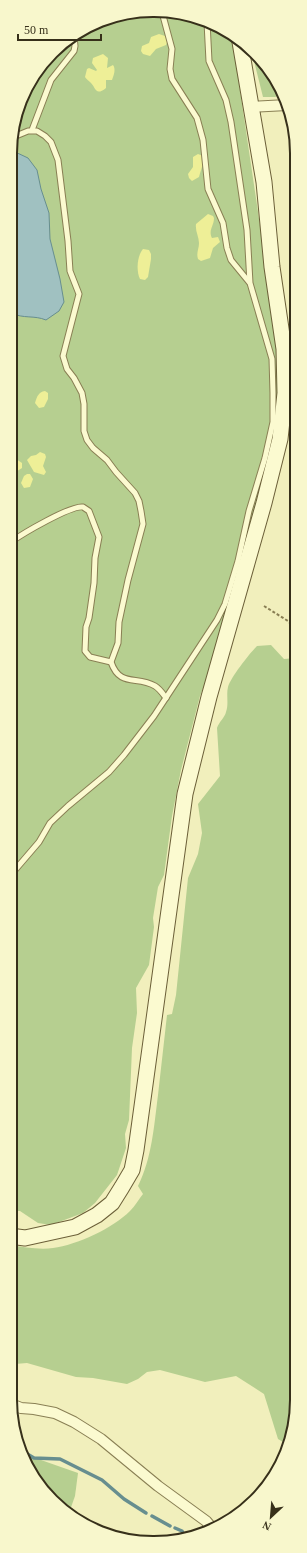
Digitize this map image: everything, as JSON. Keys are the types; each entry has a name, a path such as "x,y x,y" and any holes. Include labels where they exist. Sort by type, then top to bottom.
{"street":[{"path":"17,1237 25,1238 68,1228 97,1215 112,1203 132,1170 185,794 209,697 264,503 280,439 285,393 284,348 272,267 264,182 241,49"},
{"path":"250,106 281,105"},
{"path":"17,1407 56,1413 74,1422 106,1443 158,1486 209,1524"}],"lane":[{"path":"164,18 172,49 170,69 172,79 197,118 203,140 208,189 223,223 227,248 231,260 250,283"},
{"path":"17,868 39,842 50,823 109,772 124,755 166,698 217,620 225,604 238,561 249,511 265,458 273,422 272,360 250,283 247,230 231,122 226,100 209,60 207,28"},
{"path":"32,130 51,80 74,51 75,42"},
{"path":"18,135 32,130 37,131 51,142 58,160 68,241 70,271 79,294 63,356 67,369 82,393 84,404 84,431 87,440 93,448 107,460 135,493 142,511 143,524 128,580 119,622 118,643 111,662"},
{"path":"17,538 38,525 75,508 83,507 89,511 99,537 95,558 90,618 86,627 85,651 90,657 111,662 118,675 122,678 155,686 166,698"}],"path":[{"path":"264,606 290,623"}],"shaded area":[{"path":"145,17 171,18 206,27 233,42 279,354 277,431 212,665 200,696 181,770 172,816 164,875 158,887 153,918 154,927 149,965 136,988 137,1013 132,1048 129,1120 125,1134 126,1148 117,1175 95,1203 83,1213 51,1225 38,1223 20,1211 17,1211 18,136 27,101 35,85 51,63 70,45 93,31 110,24"},
{"path":"254,61 267,78 278,96 263,97"},
{"path":"271,645 284,659 290,658 290,1400 289,1417 283,1442 278,1439 264,1394 236,1376 205,1382 160,1370 147,1372 138,1379 127,1384 93,1378 76,1377 27,1363 17,1364 17,1246 48,1249 73,1243 94,1235 114,1224 123,1217 132,1209 143,1194 138,1186 143,1175 152,1142 167,1015 172,1014 176,995 188,878 198,854 202,833 198,804 220,776 217,728 227,709 228,687 241,665 257,646"},
{"path":"29,1456 78,1473 75,1496 71,1508 51,1490 35,1468"}],"sand":[{"path":"159,34 165,36 168,40 166,45 156,49 150,56 143,54 141,51 142,46 149,43 151,37"},
{"path":"103,54 108,58 107,68 113,65 114,72 112,80 106,80 106,88 100,92 96,90 85,77 87,69 97,70 92,63 93,58"},
{"path":"198,154 203,156 203,164 199,177 192,181 188,174 193,167 193,157"},
{"path":"208,214 214,218 211,230 212,238 218,237 220,242 213,248 210,258 201,261 197,257 199,243 196,224"},
{"path":"143,249 149,250 151,254 148,277 145,280 140,279 138,268 138,259"},
{"path":"45,391 48,393 48,399 44,407 39,408 35,403 36,399 39,394"},
{"path":"40,452 45,454 46,457 43,466 46,472 44,475 34,472 27,460 31,456"},
{"path":"17,460 22,463 22,468 17,471"},
{"path":"30,474 33,479 30,487 24,488 21,483 24,476"}],"water":[{"path":"17,153 28,158 37,170 41,189 49,213 50,239 64,302 59,311 46,320 17,315"}],"waterway":[{"path":"29,1455 34,1458 60,1459 102,1480 124,1499 146,1513"},
{"path":"152,1516 170,1526"},
{"path":"175,1528 183,1532"}]}
